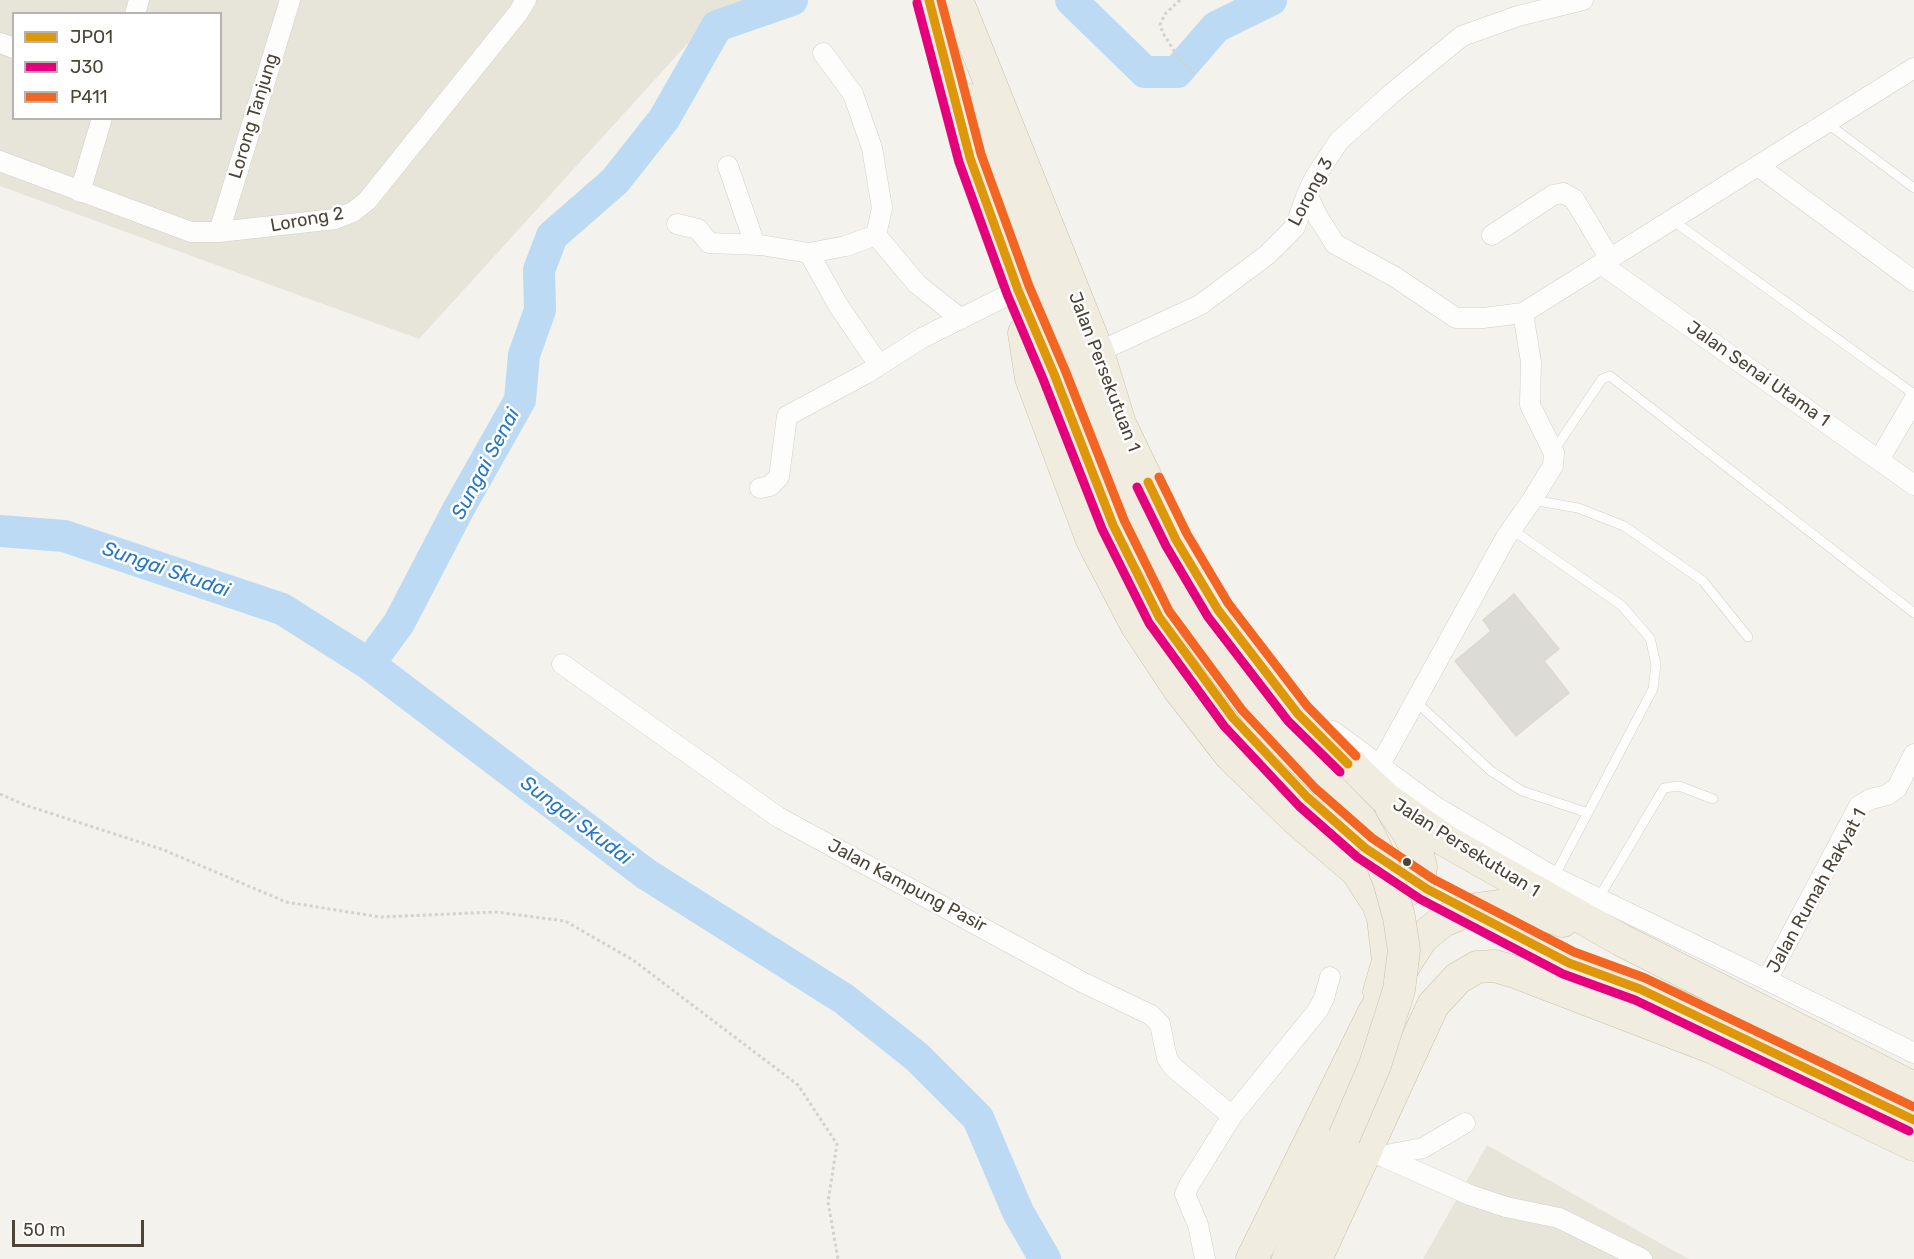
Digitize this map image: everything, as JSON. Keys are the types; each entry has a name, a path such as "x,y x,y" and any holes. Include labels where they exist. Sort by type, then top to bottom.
{"highway":[{"path":"929,0 970,158 1018,290 1113,525 1159,617 1233,718 1362,860 1394,892 1408,890 1419,881 1421,867 1417,851 1408,832 1384,797"},
{"path":"955,0 959,69 1152,557 1208,648 1259,716 1361,820 1375,846 1389,881 1399,917 1404,950 1399,990 1375,1065 1364,1147 1316,1259"},
{"name":"Jalan Persekutuan 1","path":"955,0 1098,352 1120,424 1176,540 1218,610 1298,714 1384,797 1446,841 1621,940 1914,1088"},
{"path":"1362,860 1383,918 1388,961 1374,1012"},
{"path":"1252,1259 1374,1012 1422,938 1443,921 1469,910 1499,906 1530,910 1621,940"},
{"path":"1494,924 1569,963 1640,989 1711,1021 1914,1120"},
{"path":"1288,1259 1364,1147 1390,1101 1433,1005 1458,978 1477,967 1495,966 1518,973 1711,1047 1914,1145"}],"street":[{"name":"Lorong Tanjung","path":"219,232 290,0"},
{"name":"Lorong 2","path":"0,160 191,232 219,232 335,219 353,212 367,201 526,0"},
{"name":"Lorong 3","path":"1098,352 1200,305 1268,255 1294,227 1306,194 1339,141 1391,94 1462,36 1518,16 1584,0"},
{"path":"823,53 853,94 872,148 882,208 876,235"},
{"path":"1306,194 1335,244 1395,278 1456,318 1483,318 1523,313 1914,68"},
{"path":"80,192 101,120"},
{"path":"728,166 754,245"},
{"path":"1758,166 1914,281"},
{"path":"1492,235 1552,195 1563,193 1574,199 1606,261"},
{"path":"677,224 698,230 709,243 754,245 809,253 846,246 876,235"},
{"path":"876,235 917,284 961,319"},
{"path":"809,253 838,305 879,365"},
{"name":"Jalan Senai Utama 1","path":"1606,261 1914,485"},
{"path":"760,488 770,486 779,477 787,416 879,365 922,338 1018,290"},
{"path":"1380,765 1511,529 1553,466 1552,447 1530,405 1531,362 1523,313"},
{"path":"1879,460 1914,400"},
{"name":"Jalan Kampung Pasir","path":"562,664 778,817 1082,982 1151,1015 1160,1024 1167,1058 1173,1067 1233,1116"},
{"path":"1267,675 1340,736 1433,805 1554,878 1914,1053"},
{"name":"Jalan Rumah Rakyat 1","path":"1767,980 1859,806 1887,795 1897,788 1914,754"},
{"path":"1205,1259 1198,1225 1185,1194 1188,1185 1233,1116 1318,1010 1330,977"},
{"path":"1364,1147 1423,1148 1465,1122"},
{"path":"1364,1147 1470,1195 1506,1208 1559,1218 1642,1259"}],"lane":[{"path":"1827,123 1914,188"},
{"path":"1672,220 1914,394"},
{"path":"1552,447 1559,442 1602,379 1610,376 1914,613"},
{"path":"1532,500 1578,508 1624,526 1703,581 1748,637"},
{"path":"1511,529 1621,605 1650,638 1656,664 1653,689 1554,878"},
{"path":"1415,701 1491,771 1522,791 1588,813"},
{"path":"1598,899 1664,788 1679,786 1713,798"}],"path":[{"path":"1180,0 1165,14 1160,25 1176,54 1194,75"},
{"path":"0,794 25,805 164,850 286,902 380,917 496,912 565,921 633,960 798,1085 837,1143 828,1202 838,1259"}],"shaded area":[{"path":"0,0 750,0 719,9 419,339 0,186"},
{"path":"1487,1145 1649,1237 1689,1259 1423,1259"}],"building":[{"path":"1514,594 1559,649 1544,661 1569,693 1516,736 1455,661 1491,631 1483,620"}],"waterway":[{"name":"Sungai Senai","path":"369,664 399,623 459,508 520,400 524,355 540,310 539,270 552,236 615,181 664,119 717,26 792,0"},
{"name":"Sungai Senai","path":"1071,0 1145,72 1177,72 1216,27 1271,0"},
{"name":"Sungai Skudai","path":"0,531 64,536 282,609 369,664 646,874 844,999 917,1057 978,1118 1018,1212 1045,1259"}],"transit line":[{"name":"JPO1","path":"929,0 970,158 1018,290 1054,374 1113,525 1159,617 1233,718 1307,797 1365,848 1427,889 1569,963 1640,989 1914,1120"},
{"name":"P411","path":"941,0 981,154 1029,286 1124,520 1169,611 1242,710 1315,788 1372,838 1433,879 1574,952 1645,978 1914,1107"},
{"name":"J30","path":"917,3 959,162 1007,294 1102,529 1149,623 1224,726 1299,806 1357,857 1420,899 1563,974 1635,1000 1909,1131"},
{"name":"P411","path":"1159,477 1187,534 1228,603 1307,706 1356,756"},
{"name":"JPO1","path":"1148,482 1176,540 1218,610 1298,714 1348,764"},
{"name":"J30","path":"1137,487 1166,546 1208,617 1288,721 1340,772"}]}
